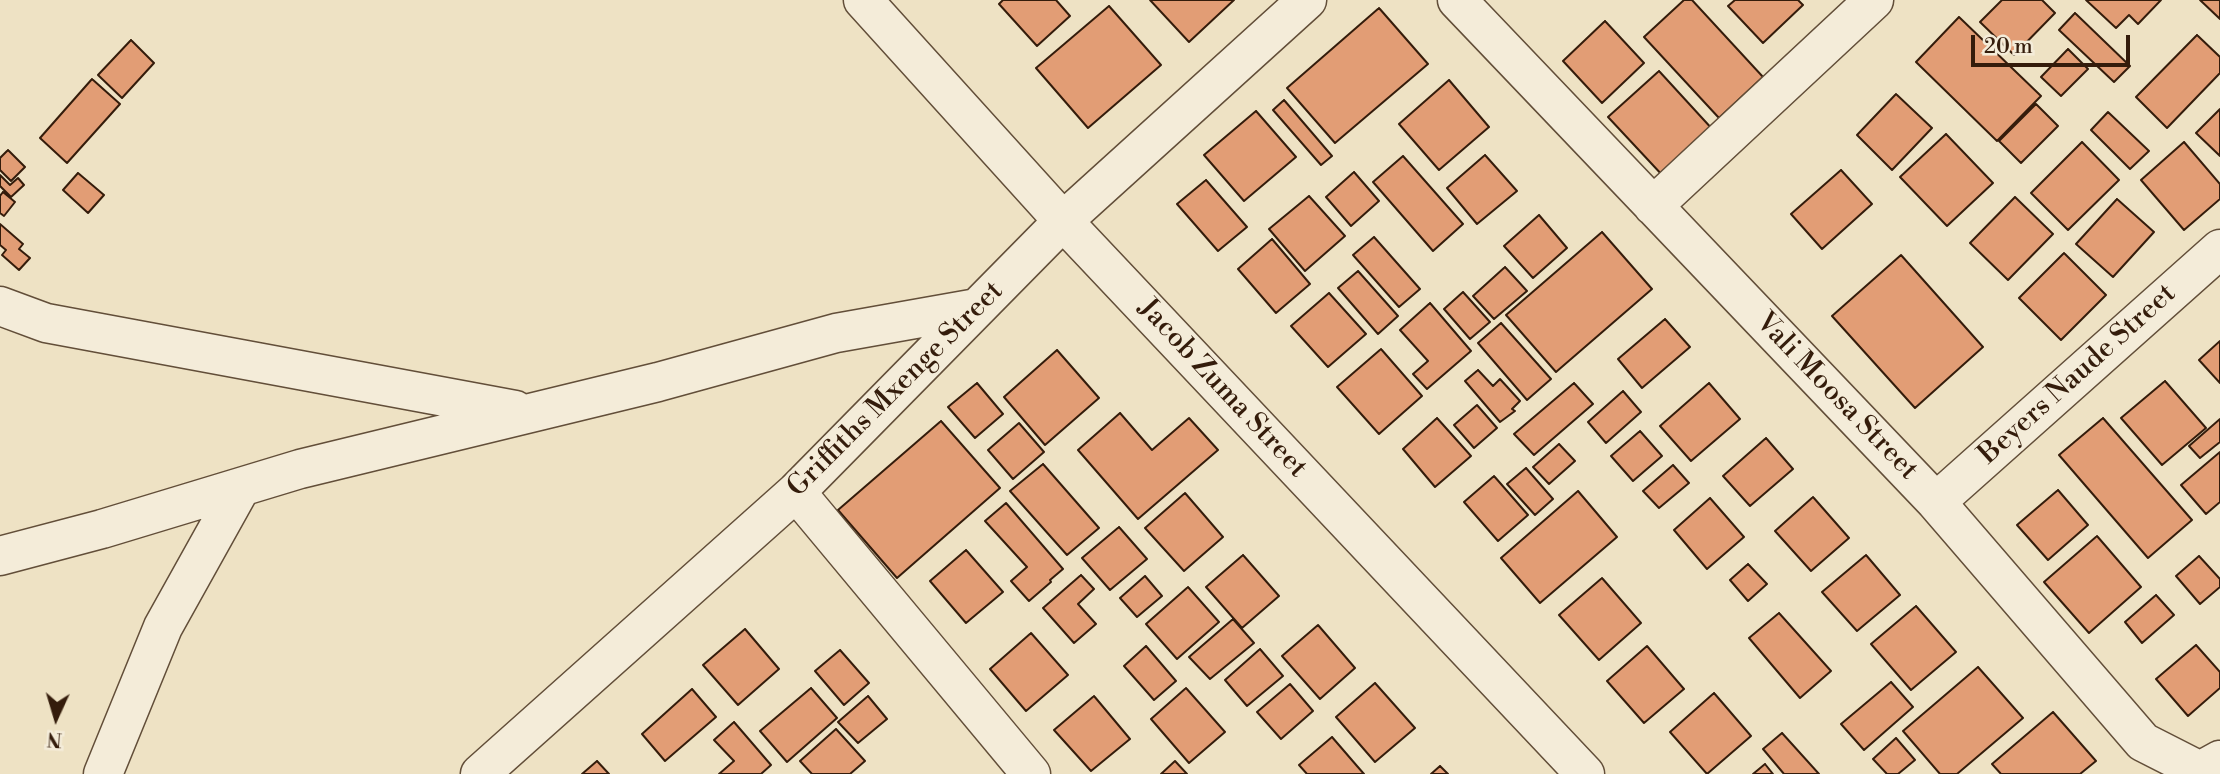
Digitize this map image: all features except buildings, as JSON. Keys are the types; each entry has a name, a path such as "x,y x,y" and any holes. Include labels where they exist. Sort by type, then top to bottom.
{"street":[{"name":"Jacob Zuma Street","path":"863,0 1063,221 1585,774"},
{"name":"Griffiths Mxenge Street","path":"480,774 796,492 1063,221 1307,0"},
{"name":"Vali Moosa Street","path":"1457,0 1937,502 2143,742 2200,771 2220,760"},
{"path":"1653,206 1874,0"},
{"name":"Beyers Naude Street","path":"1937,502 2220,249"},
{"path":"0,306 46,323 528,412"},
{"path":"0,556 102,529 300,469 658,382 836,333 977,308"},
{"path":"103,774 163,627 241,486"},
{"path":"796,492 1031,774"}]}
